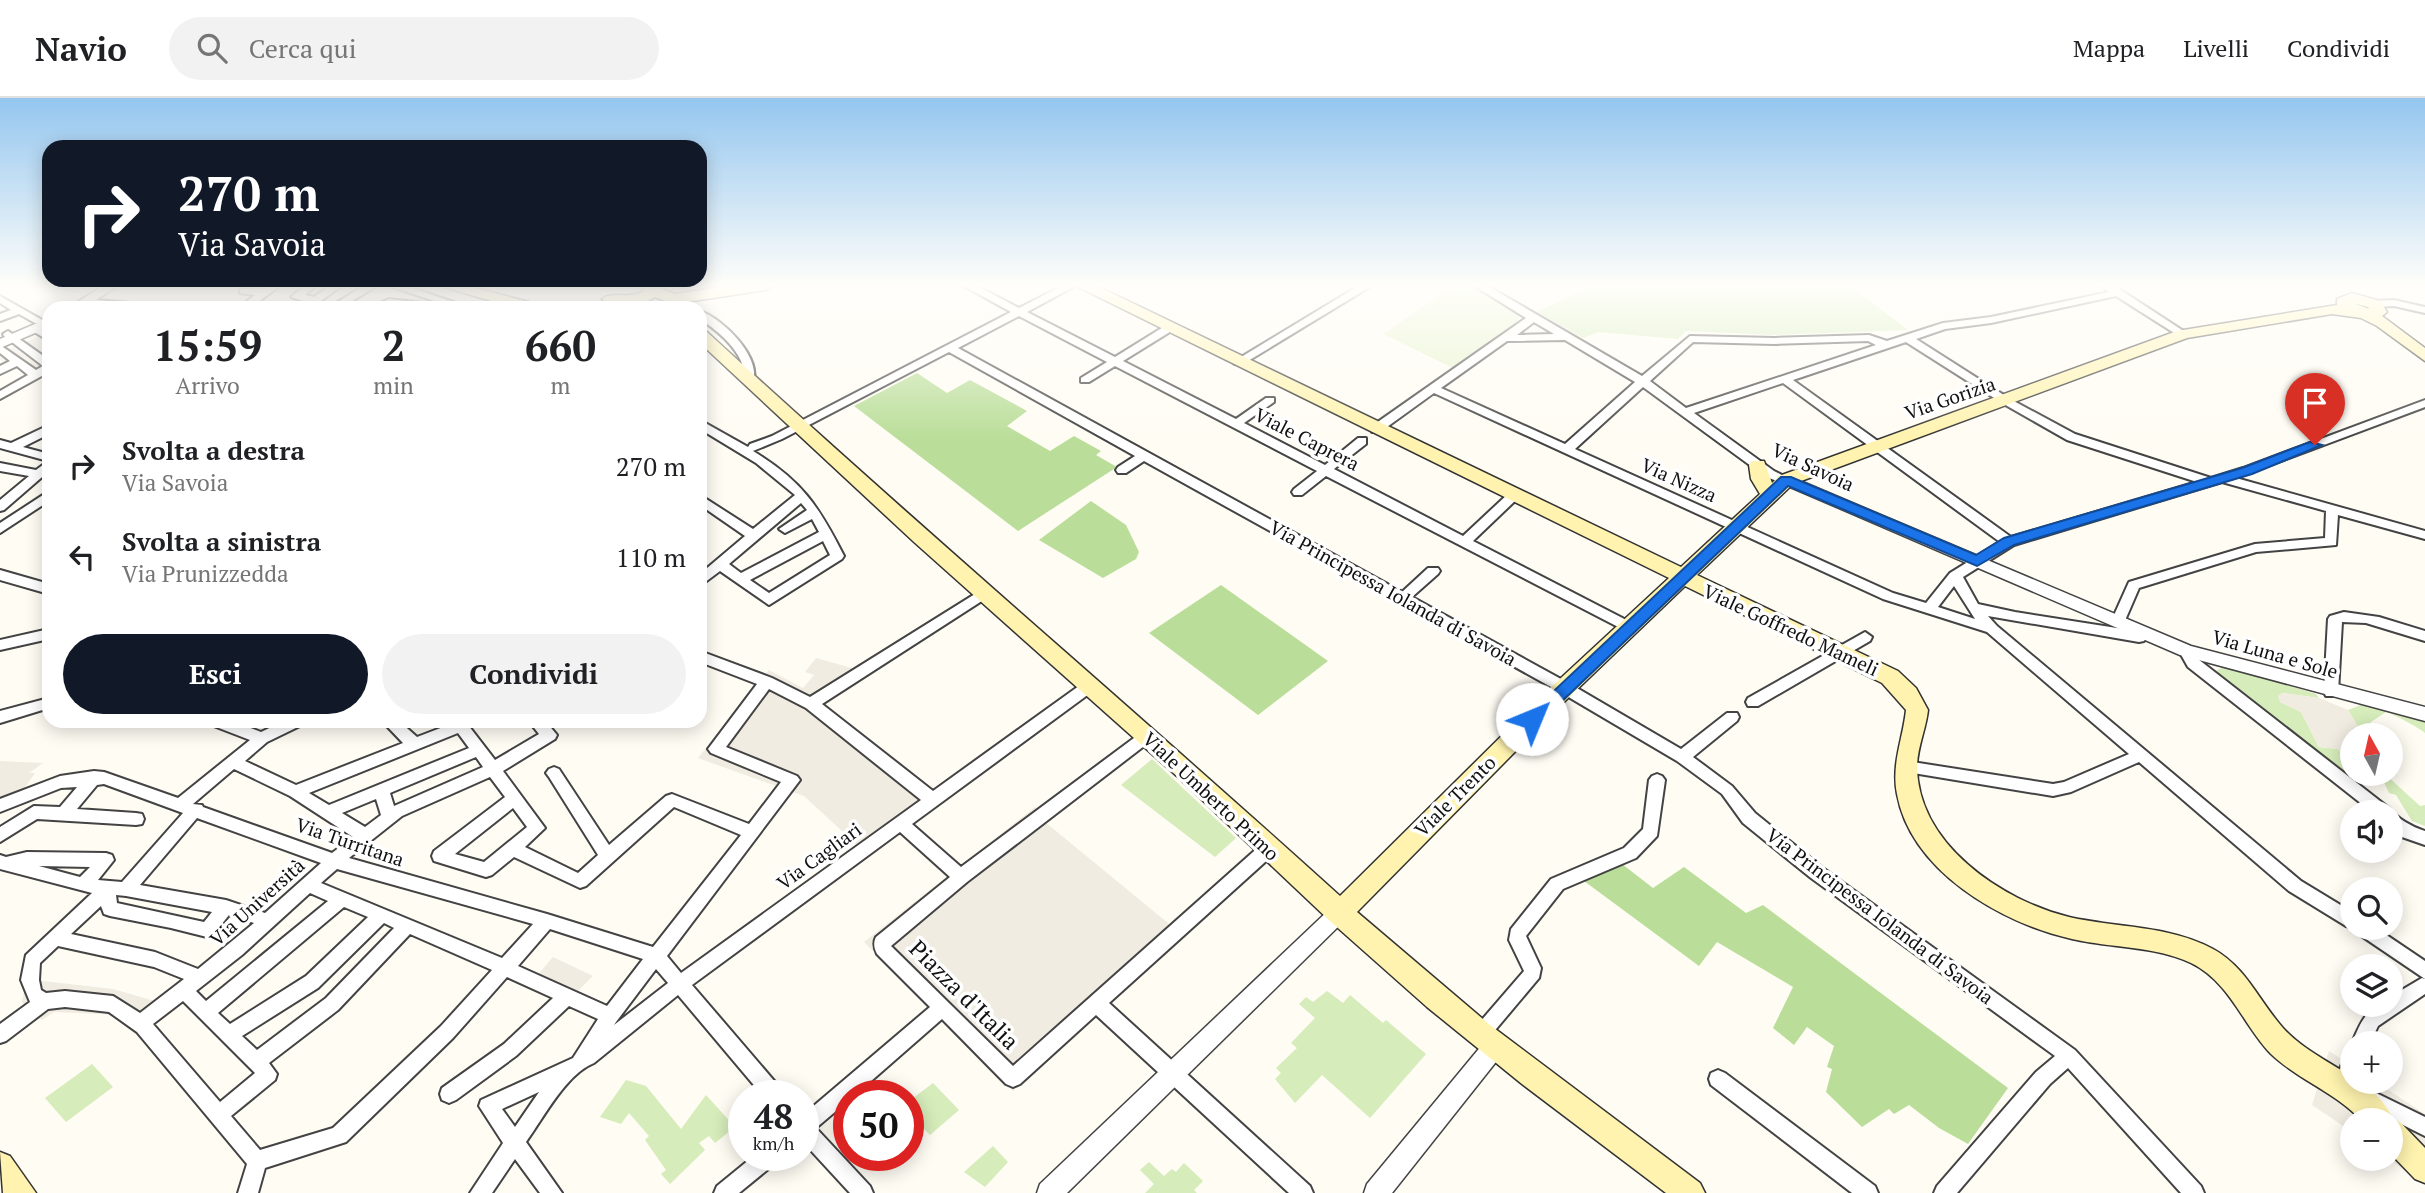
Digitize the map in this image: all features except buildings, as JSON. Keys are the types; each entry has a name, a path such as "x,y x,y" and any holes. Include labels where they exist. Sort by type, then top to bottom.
{"main road":[{"name":"Viale Goffredo Mameli","path":"1185,336 1239,362 1369,435 1513,496 1890,677 1914,702 1916,723 1906,767 1911,801 1929,840 1972,883 2007,905 2053,924 2180,947 2204,957 2239,986 2272,1035 2310,1069 2340,1087"},
{"name":"Via Gorizia","path":"1786,480 2177,336"},
{"path":"2399,336 2425,356"},
{"name":"Viale Umberto Primo","path":"707,341 749,381 782,434 983,594 1147,736 1339,913 1488,1041 1690,1193"},
{"path":"1758,465 1760,479 1769,493"},
{"name":"Viale Trento","path":"1339,913 1565,688 1769,493 1786,480"},
{"name":"Viale Goffredo Mameli","path":"2351,1094 2366,1108"},
{"path":"2403,1146 2419,1163"},
{"path":"0,1166 21,1193"}],"street":[{"path":"726,336 740,348 750,374 749,381"},
{"path":"750,449 975,336"},
{"name":"Viale Caprera","path":"1063,336 1629,627"},
{"path":"1085,380 1155,336"},
{"path":"1239,362 1282,336"},
{"path":"1298,492 1369,435 1506,336"},
{"path":"1685,412 1909,336"},
{"path":"1503,338 1566,337"},
{"name":"Via Savoia","path":"1566,337 1642,381 1758,465 1786,480 2118,622"},
{"path":"1906,337 2006,401 2071,437 2213,479 2425,535"},
{"path":"1566,450 1689,339 1774,341 1869,338 1884,344"},
{"path":"4,344 18,362 34,374"},
{"path":"4,344 42,363"},
{"name":"Via Principessa Iolanda di Savoia","path":"951,349 1565,688 1682,757 1727,790 1749,818 1817,873 2069,1056 2194,1193"},
{"path":"0,371 18,362"},
{"path":"0,396 42,370"},
{"path":"1785,379 2009,542"},
{"name":"Via Nizza","path":"1432,388 1888,596 1992,629"},
{"path":"1236,424 1270,400"},
{"path":"1929,609 1955,576 2009,542 2247,471 2425,403"},
{"path":"707,431 750,449 801,496 814,512 837,556 769,600 720,564"},
{"path":"5,446 42,432"},
{"path":"5,446 42,456"},
{"path":"1122,470 1144,455"},
{"path":"2163,464 2174,475 2178,490"},
{"path":"0,467 42,469"},
{"path":"0,507 42,472"},
{"path":"707,575 801,496"},
{"path":"1465,541 1513,496"},
{"path":"0,529 42,500"},
{"path":"707,504 754,536"},
{"path":"2118,622 2134,584 2255,548 2332,542 2332,509"},
{"path":"785,529 814,512"},
{"path":"741,579 826,534"},
{"path":"1402,598 1433,570"},
{"path":"0,575 42,587"},
{"path":"1955,576 1974,608 1992,629 2295,886 2340,914"},
{"path":"811,704 983,594"},
{"path":"1974,608 2139,638 2143,632"},
{"path":"2331,692 2335,619 2342,615 2362,618 2425,636"},
{"name":"Via Luna e Sole","path":"2118,622 2186,651 2331,692 2425,714"},
{"path":"0,645 42,636"},
{"path":"1753,702 1865,637"},
{"path":"2186,651 2193,663 2368,800"},
{"path":"707,659 768,682 811,704 933,800"},
{"path":"480,1193 610,1016 792,780 716,749 768,682"},
{"name":"Via Cagliari","path":"572,1068 679,984 1088,687"},
{"path":"0,717 42,705"},
{"path":"1682,757 1732,717"},
{"path":"235,728 262,738"},
{"path":"127,889 189,807 233,762 262,738 283,728"},
{"path":"397,728 415,745"},
{"path":"295,792 415,745 447,728"},
{"path":"462,728 491,770 514,799 537,828 486,870 440,856 514,799"},
{"name":"Via Università","path":"141,1023 201,978 364,835 389,817 491,770 550,735 542,728"},
{"name":"Piazza d'Italia","path":"1147,736 961,877 882,942 883,949 1013,1078 1268,849"},
{"path":"329,812 478,750"},
{"path":"1906,767 2053,790 2066,788 2140,755"},
{"path":"233,762 295,792 364,835"},
{"path":"554,773 607,855"},
{"path":"64,814 94,777"},
{"name":"Via Turritana","path":"0,806 60,782 94,777 189,807 334,861 547,921 656,956"},
{"path":"1376,1193 1488,1041 1533,973 1533,965 1517,942 1517,934 1557,884 1630,853 1651,831 1657,780"},
{"path":"381,790 389,817"},
{"path":"511,848 580,881 672,800 751,832"},
{"path":"0,835 29,813 136,819"},
{"path":"900,823 961,877"},
{"path":"2403,828 2425,838"},
{"path":"3,862 27,859 106,860 83,885"},
{"path":"3,862 83,885 107,890 127,889 226,907 268,921"},
{"path":"308,885 406,928 456,945 610,1016"},
{"path":"107,890 110,909 182,922 207,930 226,907"},
{"path":"44,1001 34,995 30,966 36,955 107,890"},
{"path":"206,1013 341,900"},
{"path":"182,922 199,902"},
{"path":"1049,1193 1339,913"},
{"path":"229,1035 312,982 380,916"},
{"path":"257,1161 339,1135 447,1032 547,921"},
{"path":"257,1061 332,1004 406,928"},
{"path":"55,938 155,960 201,978"},
{"path":"2367,1031 2372,1020 2422,985 2406,956 2381,940"},
{"path":"656,956 761,1080"},
{"path":"184,991 268,1074 223,1118"},
{"path":"449,1094 510,1050 566,998"},
{"path":"0,1035 44,1001 65,999 113,1004 141,1023 257,1161"},
{"path":"1096,1003 1171,1075 1303,1193"},
{"path":"819,1114 941,1009"},
{"path":"1944,1193 2043,1078 2069,1056"},
{"path":"552,1193 488,1105 572,1068"},
{"path":"1717,1079 1868,1193"},
{"path":"2355,1094 2425,1127"},
{"path":"819,1145 863,1193"},
{"path":"247,1193 257,1161"},
{"path":"724,1193 751,1171"}],"green space":[{"path":"1387,336 1498,336 1453,368"},
{"path":"1645,336 1681,336 1678,339"},
{"path":"917,373 947,393 970,380 1027,411 1007,426 1050,451 1074,436 1101,451 1096,455 1117,467 1018,531 854,406"},
{"path":"1091,501 1126,525 1139,552 1136,559 1103,578 1039,540"},
{"path":"1221,585 1328,661 1258,715 1149,633"},
{"path":"2225,666 2316,694 2319,698 2282,693 2280,702 2301,712 2319,747 2338,749 2340,768 2214,672"},
{"path":"2363,704 2425,720 2425,733 2386,712 2371,723 2356,723 2348,710"},
{"path":"1152,759 1236,838 1215,857 1121,785"},
{"path":"2386,786 2398,786 2420,806 2425,805 2425,826 2412,821 2403,806 2403,800 2389,793"},
{"path":"1622,864 1653,888 1684,867 1746,913 1763,905 2008,1088 1968,1144 1939,1128 1909,1105 1894,1114 1889,1109 1862,1127 1826,1092 1832,1069 1827,1067 1834,1046 1807,1027 1794,1045 1773,1028 1793,987 1717,942 1699,966 1584,881"},
{"path":"1327,991 1343,1003 1350,995 1383,1023 1386,1020 1426,1054 1370,1118 1322,1075 1295,1103 1275,1079 1281,1073 1276,1068 1297,1048 1291,1043 1315,1018 1299,1004 1306,997 1313,1002"},
{"path":"92,1064 113,1087 66,1122 45,1098"},
{"path":"626,1080 646,1086 681,1129 706,1095 728,1119 728,1133 715,1143 709,1136 699,1143 705,1150 670,1184 661,1174 666,1170 645,1140 649,1136 629,1113 621,1124 600,1117"},
{"path":"933,1083 959,1110 930,1135 924,1129 924,1090"},
{"path":"993,1146 1008,1162 985,1187 964,1172"},
{"path":"1149,1162 1164,1176 1172,1169 1176,1172 1184,1163 1203,1181 1194,1190 1197,1193 1145,1193 1154,1184 1140,1170"}],"shaded area":[{"path":"42,336 42,369 27,374 0,360 0,352"},
{"path":"816,658 855,669 822,698 823,705 943,802 869,856 804,796 698,758 769,670 803,688 814,675 805,672"},
{"path":"2282,693 2319,698 2348,710 2356,723 2340,723 2340,751 2319,747 2301,712 2280,702 2278,696"},
{"path":"0,761 43,763 29,773 35,773 24,789 0,801"},
{"path":"1035,807 1045,822 1185,937 1013,1091 864,942"},
{"path":"553,957 593,976 573,996 535,978"},
{"path":"43,981 113,989 162,1003 133,1025 122,1015 54,1012 42,1020 22,1002 25,988"},
{"path":"2329,1051 2340,1058 2340,1094 2394,1094 2425,1114 2425,1161 2403,1169 2403,1108 2340,1108 2340,1124 2312,1105"}],"route":[{"path":"1532,719 1776,486 1786,480 1977,561 2009,542 2247,471 2315,445"}]}
